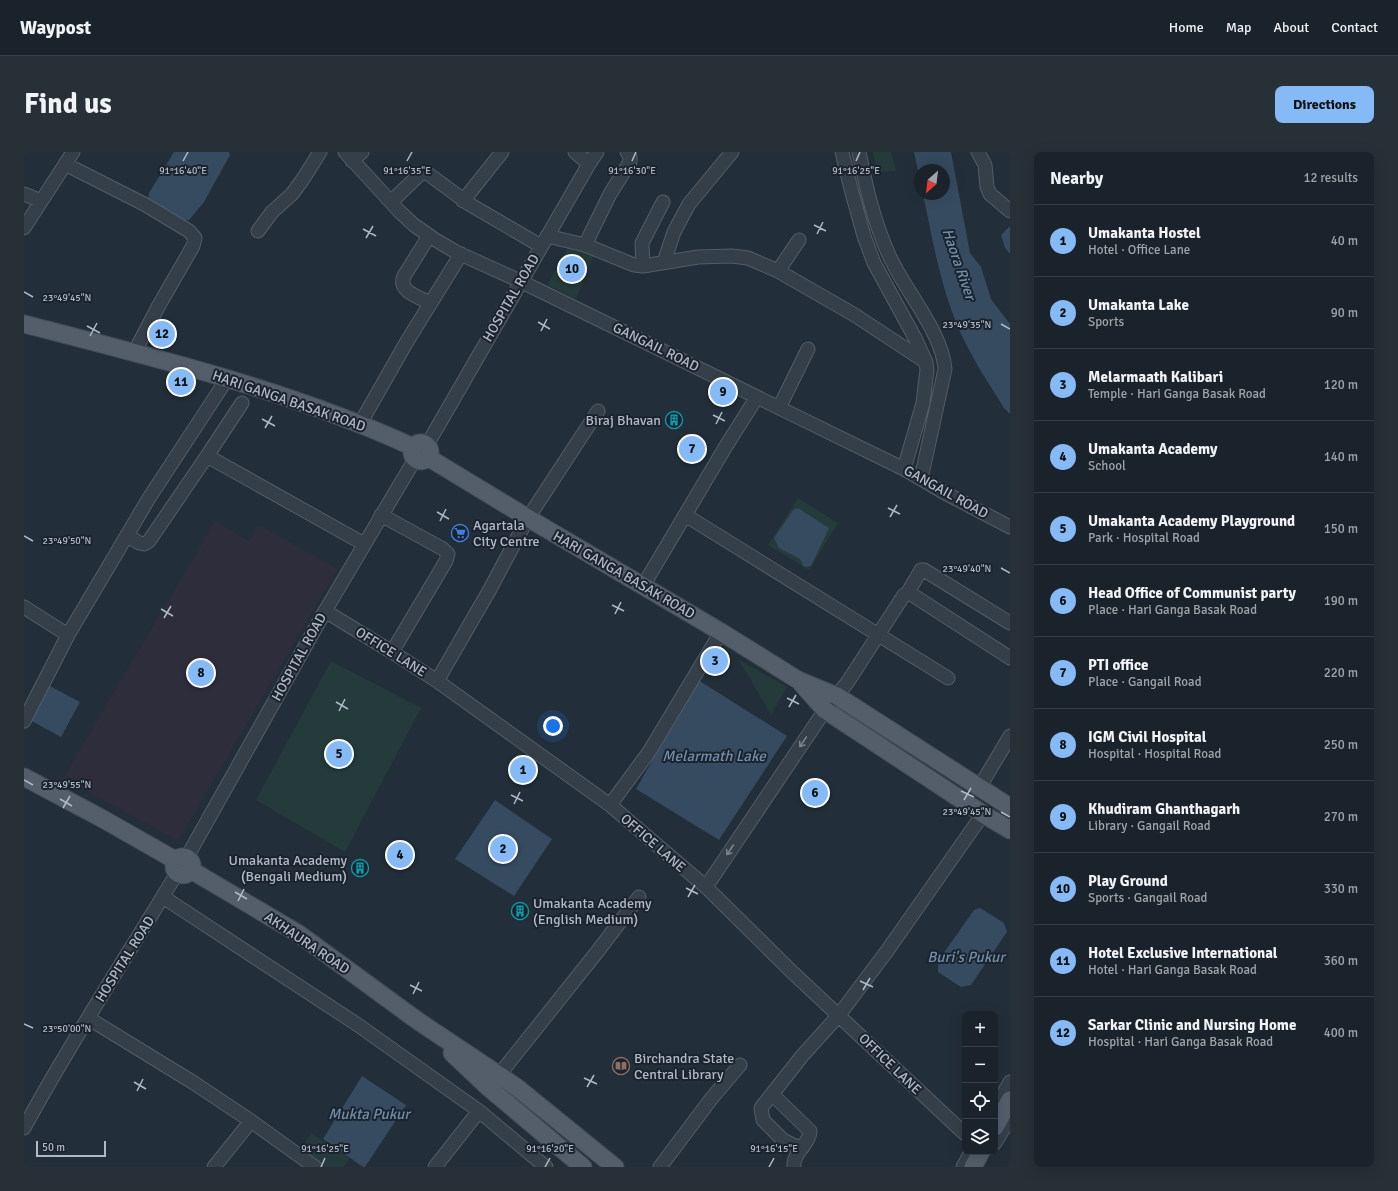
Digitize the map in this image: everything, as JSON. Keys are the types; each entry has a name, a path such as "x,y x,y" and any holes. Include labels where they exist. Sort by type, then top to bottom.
{"main road":[{"name":"HARI GANGA BASAK ROAD","path":"24,324 227,379 330,412 421,452 528,518 721,632 798,680 831,703"},
{"path":"831,703 979,788 1008,814"},
{"path":"831,703 983,814 1010,830"},
{"path":"831,703 1008,814"},
{"name":"AKHAURA ROAD","path":"24,777 104,819 298,934 418,1021 499,1075 615,1167"},
{"name":"AKHAURA ROAD","path":"418,1021 489,1088 583,1167"},
{"path":"418,1021 601,1167"},
{"path":"1006,1122 1010,1100"},
{"path":"973,1167 984,1155"}],"street":[{"path":"24,228 73,152"},
{"path":"258,231 272,212 292,194 300,184 320,152"},
{"path":"463,201 502,152"},
{"path":"575,152 589,164"},
{"name":"HOSPITAL ROAD","path":"24,1128 88,1018 183,865 325,611 381,515 421,452 597,152"},
{"path":"585,245 610,194 630,162 630,157 626,152"},
{"path":"664,262 674,232 689,204 732,152"},
{"path":"842,152 850,189 874,263 915,338 926,362 927,370 922,403 904,469"},
{"path":"859,152 867,190 880,233 889,256 930,327 940,346 944,359 945,369 921,479"},
{"path":"978,152 985,164 987,187 990,194 1010,210"},
{"name":"GANGAIL ROAD","path":"353,155 391,202 414,225 429,236 461,254 757,396 904,469 945,493 1010,527"},
{"path":"65,164 144,204 189,231 195,238 193,246 134,353"},
{"path":"391,202 419,175 424,173 431,175 463,201 544,241 585,245 634,265 643,266 698,257 732,256 748,258 778,271 853,314 926,362"},
{"path":"24,194 41,202"},
{"path":"643,266 642,243 663,202"},
{"path":"429,236 404,276 402,282 404,289 430,303"},
{"path":"778,271 799,240"},
{"path":"360,424 430,303 461,254"},
{"path":"779,408 808,349"},
{"path":"24,721 68,635 127,535 149,498 227,379"},
{"path":"643,586 757,396"},
{"path":"127,535 139,543 144,544 148,541 242,403"},
{"path":"437,681 489,591 528,518 598,411"},
{"path":"207,456 364,544"},
{"path":"381,515 442,549 448,554 446,562 392,652"},
{"path":"685,515 948,678"},
{"path":"706,887 831,703 847,683 879,636 921,570 924,570 1010,623"},
{"path":"908,592 1010,658"},
{"path":"24,607 68,635"},
{"name":"OFFICE LANE","path":"325,611 437,681 610,805 706,887 791,971 962,1131"},
{"path":"610,805 649,752 721,632"},
{"path":"979,788 1010,736"},
{"path":"803,1146 795,1146 783,1140 763,1120 761,1108 802,1056 839,1015 887,951 983,814"},
{"path":"163,897 358,1024 480,1111 546,1167"},
{"path":"499,1075 639,897"},
{"path":"88,1018 194,1083 251,1121 315,1167"},
{"path":"660,1167 740,1064"},
{"path":"998,1104 1010,1082"},
{"path":"772,1094 810,1131 810,1136 796,1157 793,1164 794,1167"},
{"path":"435,1167 480,1111"},
{"path":"214,1167 251,1121"},
{"path":"998,1135 1006,1122"},
{"path":"963,1167 969,1155"},
{"path":"982,1167 986,1155"}],"shaded area":[{"path":"215,521 249,541 259,525 338,569 178,841 63,778"}],"green space":[{"path":"873,152 891,152 896,171 877,172"},
{"path":"568,247 595,252 576,299 547,285"},
{"path":"798,498 838,523 809,570 768,545"},
{"path":"739,660 787,687 771,715"},
{"path":"331,661 421,708 345,852 256,800"},
{"path":"311,1133 350,1158 344,1167 322,1167 300,1152"}],"water":[{"path":"174,152 229,152 230,155 204,202 189,220 183,220 148,199 149,193"},
{"name":"Haora River","path":"914,152 951,152 970,253 981,267 991,299 1010,324 1010,414 1004,408 966,344 951,309 940,271 924,200 950,200 950,164 917,164"},
{"path":"1010,226 1010,254 1005,248 1001,235"},
{"path":"798,508 829,528 811,566 804,567 800,559 779,548 774,538 793,510"},
{"name":"Melarmath Lake","path":"698,680 787,736 719,840 636,789"},
{"path":"46,684 80,702 61,737 28,719"},
{"path":"495,800 552,839 514,896 455,859"},
{"name":"Buri's Pukur","path":"980,908 1004,923 1007,932 971,985 961,987 938,972 938,961 974,910"},
{"name":"Mukta Pukur","path":"362,1076 406,1105 365,1167 323,1139"}],"place":[{"name":"Play Ground","path":"572,269"},
{"name":"Sarkar Clinic and Nursing Home","path":"162,334"},
{"name":"Hotel Exclusive International","path":"181,382"},
{"name":"Khudiram Ghanthagarh","path":"723,392"},
{"name":"Biraj Bhavan","path":"674,420"},
{"name":"PTI office","path":"692,449"},
{"name":"Agartala City Centre","path":"460,533"},
{"name":"Melarmaath Kalibari","path":"715,661"},
{"name":"IGM Civil Hospital","path":"201,673"},
{"name":"Umakanta Academy Playground","path":"339,754"},
{"name":"Umakanta Hostel","path":"523,770"},
{"name":"Head Office of Communist party","path":"815,793"},
{"name":"Umakanta Lake","path":"503,849"},
{"name":"Umakanta Academy","path":"400,855"},
{"name":"Umakanta Academy (Bengali Medium)","path":"360,868"},
{"name":"Umakanta Academy (English Medium)","path":"520,911"},
{"name":"Birchandra State Central Library","path":"621,1066"}]}
